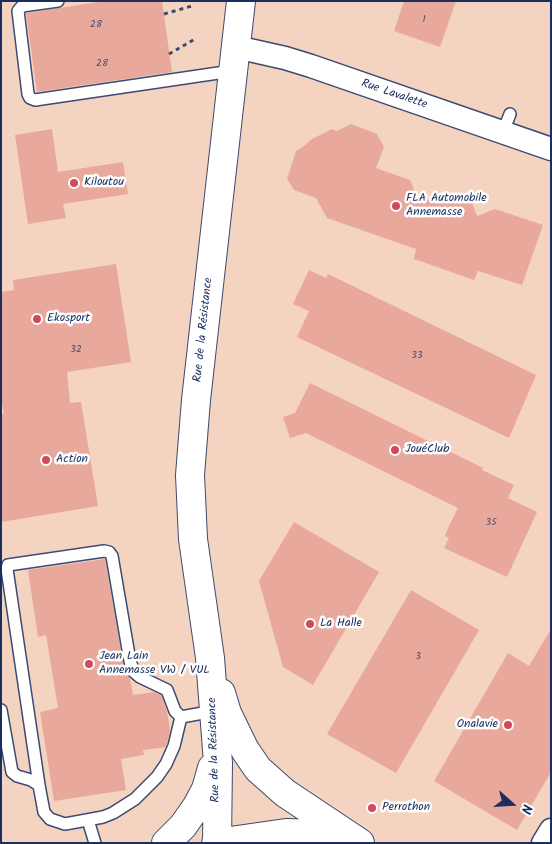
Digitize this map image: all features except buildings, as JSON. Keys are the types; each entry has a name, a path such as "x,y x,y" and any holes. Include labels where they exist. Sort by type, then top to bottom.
{"street":[{"name":"Rue de la Résistance","path":"217,843 217,750 210,658 193,539 190,475 197,392 241,1"},
{"name":"Rue Lavalette","path":"234,59 311,66 506,123 551,149"},
{"name":"Rue de la Résistance","path":"210,658 227,713 245,750 263,774 283,791 360,843"},
{"path":"166,843 183,826 197,806 209,780 217,750"},
{"path":"283,791 287,815 285,838"},
{"path":"543,843 551,830"},
{"path":"217,843 326,835 354,843"}],"lane":[{"path":"58,1 22,6 18,11 28,94 30,98 35,100 234,59"},
{"path":"104,551 110,554 130,661 134,672 140,677 167,690 176,711 181,717 174,746 157,777 135,799 124,807 103,817 65,824 50,819 44,812 38,785 5,565 104,551"},
{"path":"1,710 12,772 32,780 38,785"},
{"path":"181,717 214,711"},
{"path":"88,820 95,843"}],"path":[{"path":"164,14 192,6"},
{"path":"169,54 194,39"}],"shaded area":[{"path":"1,1 551,1 551,843 1,843"}],"place":[{"name":"Kiloutou","path":"74,183"},
{"name":"FLA Automobile Annemasse","path":"396,206"},
{"name":"Ekosport","path":"37,319"},
{"name":"JouéClub","path":"395,450"},
{"name":"Action","path":"46,460"},
{"name":"La Halle","path":"310,624"},
{"name":"Jean Lain Annemasse VW / VUL","path":"89,664"},
{"name":"Onalavie","path":"508,725"},
{"name":"Perrothon","path":"372,808"}]}
